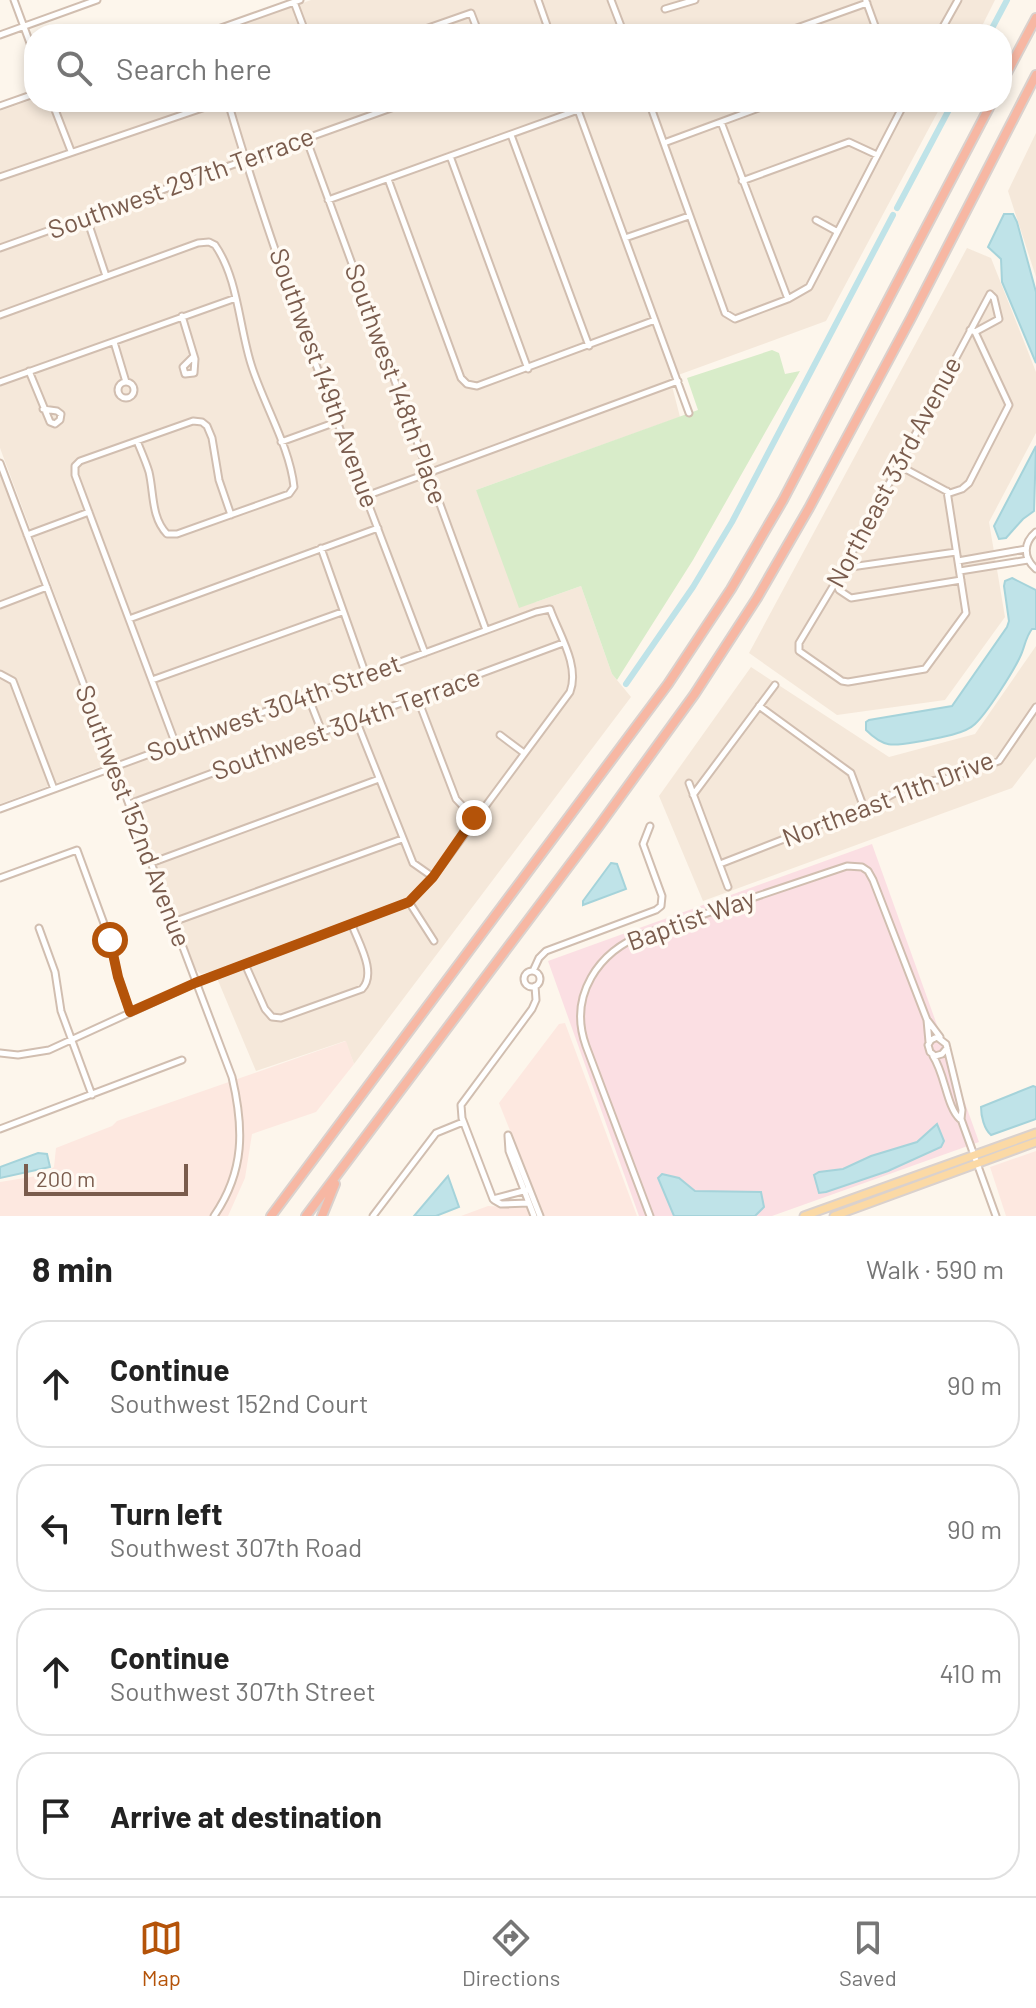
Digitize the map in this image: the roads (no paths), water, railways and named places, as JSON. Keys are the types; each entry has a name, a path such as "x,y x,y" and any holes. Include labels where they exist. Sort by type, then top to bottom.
{"highway":[{"path":"1012,63 1036,18"},
{"path":"306,1216 694,695 757,598 918,305 1036,75"},
{"path":"271,1216 668,684 731,589 783,500 987,112"},
{"path":"322,1216 338,1172"}],"main road":[{"path":"804,1216 1036,1133"},
{"path":"834,1216 1036,1142"}],"street":[{"path":"0,35 23,26 14,0"},
{"path":"29,24 97,0"},
{"path":"538,0 546,24"},
{"path":"611,0 620,24"},
{"path":"665,9 695,0"},
{"path":"232,24 297,1 303,24"},
{"path":"944,24 955,1"},
{"path":"807,24 866,2 874,24"},
{"path":"440,24 471,13 475,24"},
{"path":"0,106 24,98"},
{"path":"56,112 71,151"},
{"path":"0,177 190,112"},
{"name":"Southwest 149th Avenue","path":"231,112 245,161 425,653"},
{"name":"Southwest 297th Terrace","path":"0,248 380,112"},
{"path":"328,200 573,112"},
{"path":"579,112 689,413"},
{"path":"653,112 725,313 735,319 788,299 809,287 900,112"},
{"path":"664,143 748,112"},
{"path":"721,122 788,299"},
{"path":"511,135 589,346"},
{"name":"Southwest 148th Place","path":"306,138 486,630"},
{"path":"742,181 849,142 877,155"},
{"path":"450,156 528,369"},
{"path":"388,179 461,378 467,384 477,386 528,369 655,320"},
{"path":"86,216 106,276"},
{"path":"625,238 689,216"},
{"path":"816,220 836,231"},
{"path":"0,315 204,242 217,248 236,298 251,365 281,442 294,487 289,494 177,534 167,534 161,527 152,498 149,473 137,441"},
{"name":"Northeast 33rd Avenue","path":"961,580 966,613 925,669 848,682 842,681 798,648 900,466 990,294 994,298 999,319 973,331"},
{"path":"0,382 236,298"},
{"path":"182,316 194,356"},
{"path":"900,466 948,492 962,489 969,483 1009,405 973,331"},
{"path":"114,342 126,383"},
{"path":"29,371 43,409"},
{"path":"366,496 678,381"},
{"path":"176,745 75,475 75,466 80,461 193,421 202,422 212,438 219,480 231,515"},
{"path":"281,442 339,421"},
{"name":"Southwest 152nd Avenue","path":"0,463 232,1077 240,1110 242,1142 235,1174 223,1204 214,1216"},
{"path":"836,582 839,590 851,598 961,580 948,492"},
{"path":"27,535 89,512"},
{"path":"129,619 378,528"},
{"path":"1036,532 1026,549 1028,560 1036,569"},
{"path":"321,548 366,675"},
{"path":"958,561 1026,549"},
{"path":"844,568 956,552"},
{"path":"960,571 1028,560"},
{"path":"0,605 47,587"},
{"name":"Southwest 304th Street","path":"0,809 550,609 563,643"},
{"path":"152,680 342,612"},
{"path":"0,1053 33,1054 195,983 409,902 433,877 570,692 574,682 573,669 563,643"},
{"name":"Southwest 304th Terrace","path":"129,804 563,643"},
{"path":"3,674 13,681 54,789"},
{"path":"693,795 775,685"},
{"path":"308,696 322,732"},
{"path":"417,697 456,799 474,818"},
{"path":"759,706 851,773 864,808"},
{"name":"Northeast 11th Drive","path":"720,864 864,808 912,784 950,778 999,761 1036,707"},
{"path":"356,720 413,863 433,877"},
{"path":"500,735 524,753"},
{"path":"151,863 379,779"},
{"path":"689,783 728,887"},
{"path":"535,986 528,985 524,979 527,973 533,971 544,952 660,908 662,896 643,844 650,826"},
{"path":"173,922 402,839"},
{"path":"0,878 77,850 110,940 130,1012"},
{"name":"Baptist Way","path":"650,1216 583,1039 581,1011 590,976 614,950 634,938 847,866 862,867 873,880 927,1020"},
{"path":"409,902 434,941"},
{"path":"245,964 265,1009 272,1017 281,1018 335,999 362,989 369,982 369,973 352,925"},
{"path":"39,928 55,972 61,1011 92,1095"},
{"path":"529,1203 508,1205 493,1199 461,1111 463,1102 532,1009 536,1000 535,986 540,977 533,971"},
{"path":"927,1020 945,1041 962,1110 961,1119 996,1216"},
{"path":"927,1020 928,1048 944,1077 954,1113 961,1119"},
{"path":"929,1042 940,1037"},
{"path":"933,1055 942,1054 947,1048"},
{"path":"0,1129 182,1060"},
{"path":"373,1216 436,1133 463,1122"},
{"path":"534,1216 509,1151 508,1135 540,1216"},
{"path":"493,1199 524,1189"},
{"path":"524,1189 533,1196"},
{"path":"508,1195 505,1200 508,1205"}],"water":[{"path":"1004,214 1013,214 1017,222 1036,292 1036,363 1002,282 1001,259 988,247"},
{"path":"1036,446 1034,511 1006,538 999,539 994,526"},
{"path":"1012,578 1036,590 1036,629 1030,632 1012,672 975,724 947,736 895,745 878,740 866,730 869,720 952,706 1007,627 1009,621 1004,586 1005,581"},
{"path":"611,863 617,864 626,889 583,905 583,901"},
{"path":"1036,1087 1036,1119 991,1135 983,1122 981,1107"},
{"path":"937,1124 944,1141 941,1147 888,1171 819,1193 814,1175 819,1172 843,1169 871,1156 917,1142"},
{"path":"38,1153 47,1154 50,1167 0,1178 0,1167"},
{"path":"662,1174 679,1178 695,1191 761,1192 764,1207 755,1216 674,1216 658,1178"},
{"path":"448,1176 459,1207 436,1216 414,1216"}],"waterway":[{"path":"994,24 1007,0"},
{"path":"897,208 948,112"},
{"path":"626,684 693,587 732,522 893,215"}]}
